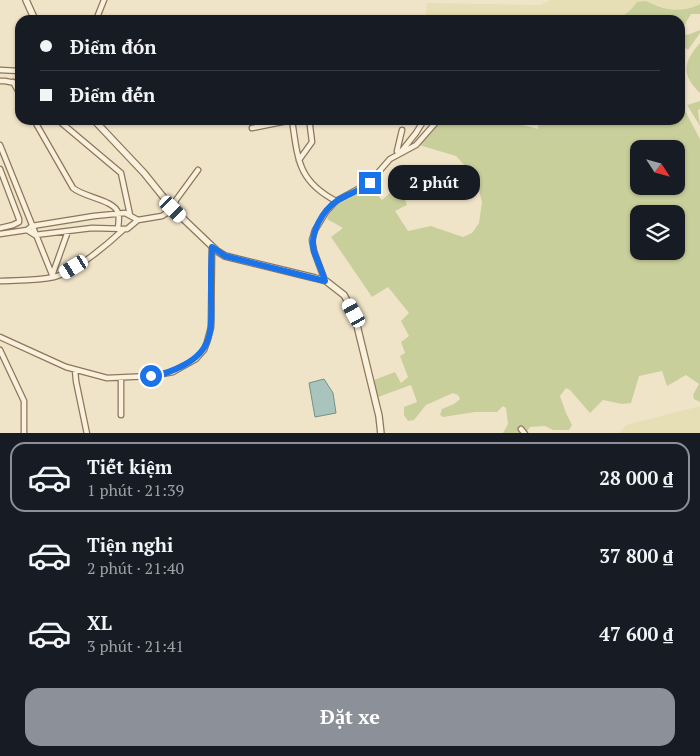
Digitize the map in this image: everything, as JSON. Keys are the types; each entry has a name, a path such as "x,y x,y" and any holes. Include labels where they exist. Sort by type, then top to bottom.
{"street":[{"path":"26,0 33,15"},
{"path":"98,15 104,0"},
{"path":"0,70 15,71"},
{"path":"0,81 13,82 15,85"},
{"path":"37,125 73,188 78,193 112,206 118,213 121,229"},
{"path":"64,125 121,173 130,215"},
{"path":"99,125 144,173 173,209 212,247 225,256 325,281 344,295 354,313 379,416 381,433"},
{"path":"252,128 275,125"},
{"path":"293,125 299,160 304,174 310,183 326,196 336,201"},
{"path":"325,281 314,252 313,236 326,212 336,201 362,189 370,183 416,133 421,125"},
{"path":"396,155 416,145 434,125"},
{"path":"299,160 312,142 310,126"},
{"path":"396,155 402,130"},
{"path":"0,146 53,275"},
{"path":"0,169 19,219 13,226 0,228"},
{"path":"27,230 36,235 101,228 127,229 138,220 162,216 173,209 176,200 198,170"},
{"path":"0,234 27,230 32,226 118,213 125,213 138,220"},
{"path":"0,281 63,274 99,251 121,229"},
{"path":"53,275 68,231"},
{"path":"0,337 58,364 107,378 162,375 173,372 196,359 204,350 211,327 212,247"},
{"path":"0,350 24,401 24,433"},
{"path":"75,370 88,433"},
{"path":"121,378 121,415"}],"shaded area":[{"path":"551,0 700,0 700,4 681,11 672,10 646,1 627,15 426,15 427,3 540,5"},
{"path":"700,406 700,433 619,433 626,425"}],"green space":[{"path":"646,1 673,10 686,9 700,4 700,14 691,14 685,24 685,15 623,15 637,2"},
{"path":"700,30 700,33 688,50 685,48 685,34 687,35"},
{"path":"700,43 700,93 690,80 686,68 690,56"},
{"path":"700,101 700,109 698,110 700,126 687,105"},
{"path":"685,111 700,139 700,402 694,399 693,395 699,384 686,375 667,386 662,371 639,376 631,403 622,404 603,400 590,413 570,390 566,388 560,396 572,425 569,430 553,430 545,426 530,427 526,433 503,433 508,424 506,408 503,406 497,412 475,412 443,417 440,415 442,409 460,399 458,395 453,393 426,405 414,420 408,421 404,415 404,407 417,402 411,385 378,397 374,380 395,372 401,383 408,377 400,356 405,353 401,342 409,336 401,321 409,313 388,287 372,297 331,237 343,228 327,219 328,215 338,204 371,187 382,200 393,190 401,189 407,205 395,211 408,231 431,226 463,237 472,233 479,223 482,202 475,177 456,156 419,145 436,125 523,125 538,129 538,125 685,125"}],"water":[{"path":"324,379 333,393 336,413 315,417 309,383"}],"route":[{"path":"151,376 173,372 196,359 208,342 212,318 212,247 225,256 325,281 314,252 312,240 315,230 326,212 336,201 362,189 370,183"}]}
